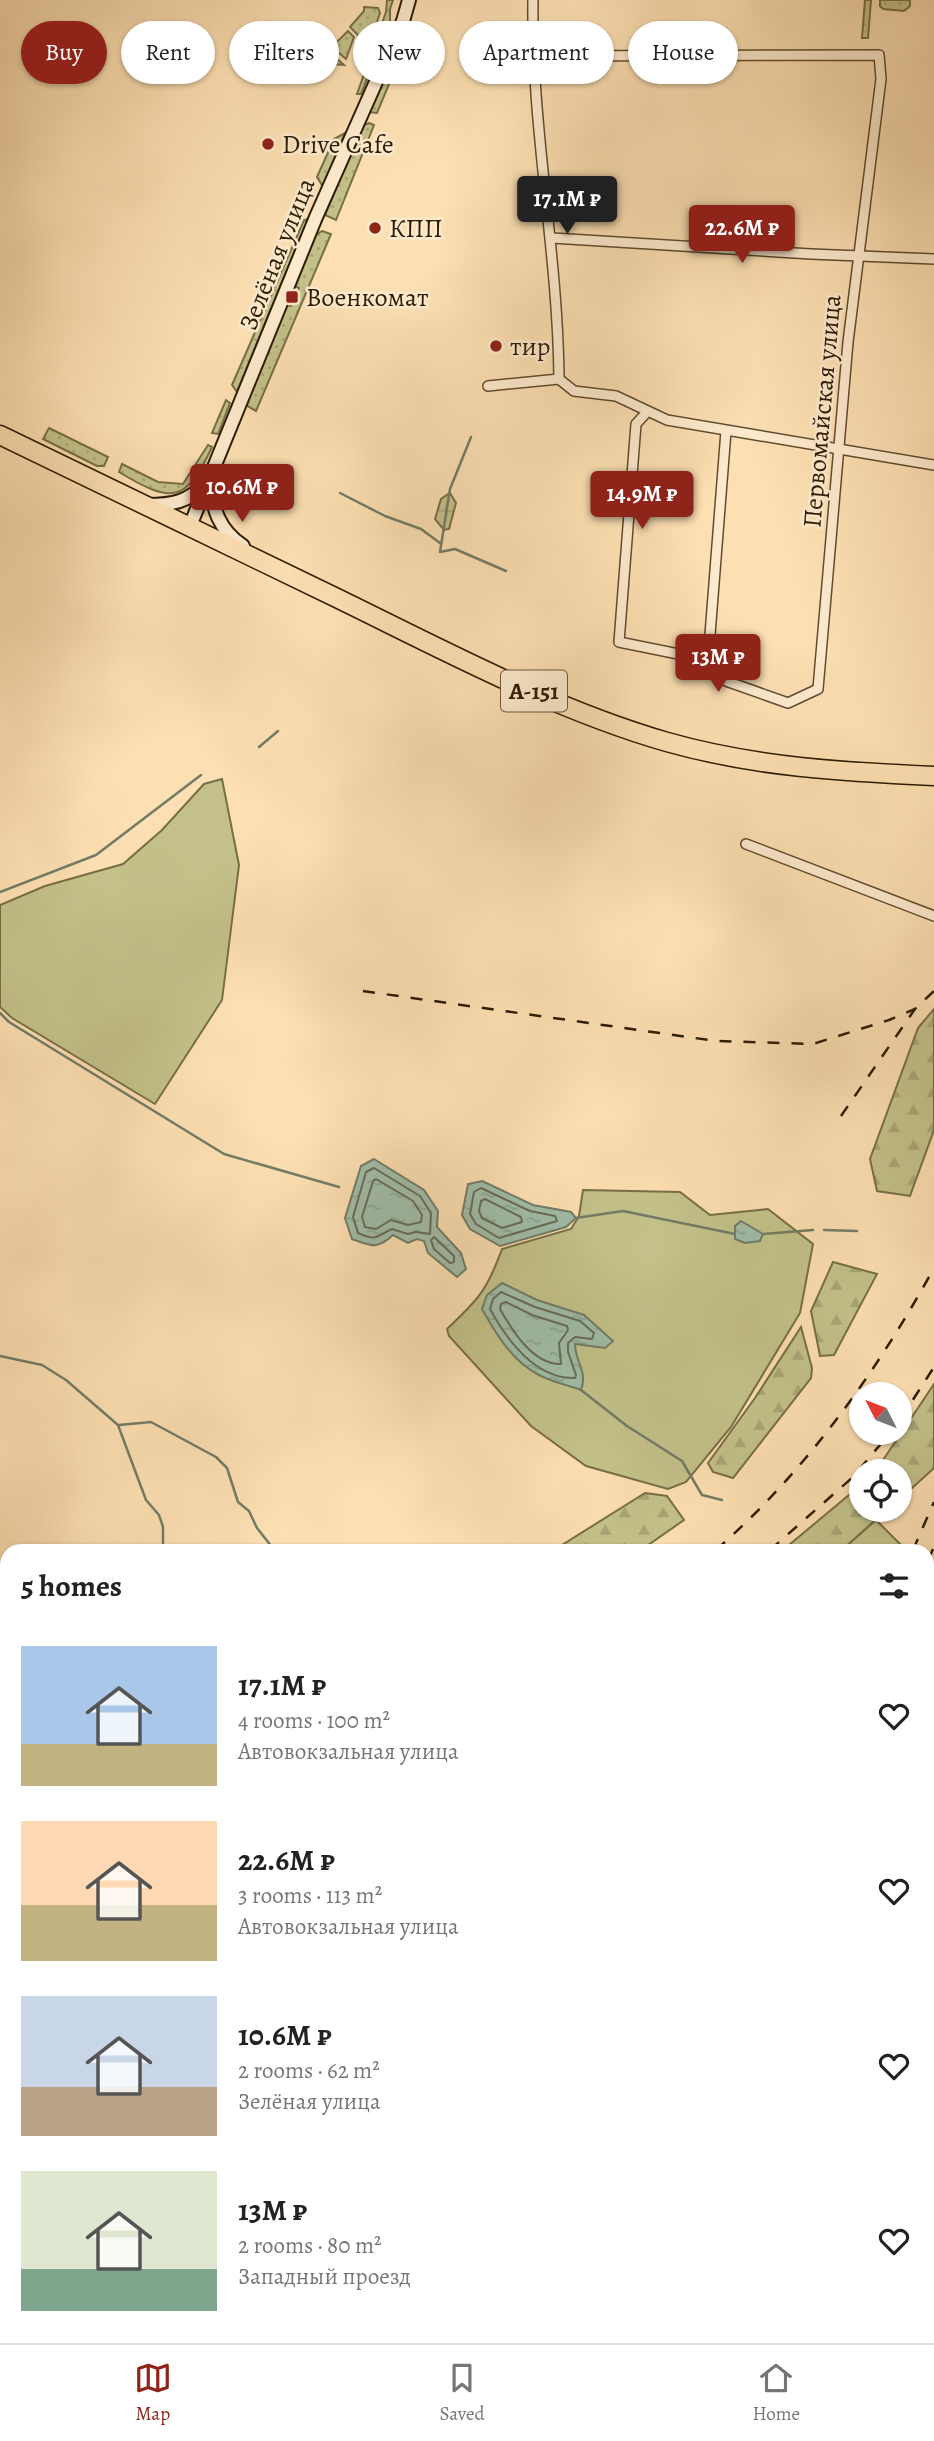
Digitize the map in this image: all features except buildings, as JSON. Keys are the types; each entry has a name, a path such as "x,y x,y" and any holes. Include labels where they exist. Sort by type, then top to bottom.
{"highway":[{"name":"А-151","path":"0,435 523,686 599,718 667,742 741,760 810,769 934,776"}],"main road":[{"name":"Зелёная улица","path":"190,526 316,217 403,21 409,0"},
{"path":"147,505 181,502 198,491 211,477"},
{"path":"211,477 214,509 225,530 235,541 274,567"}],"street":[{"path":"533,0 533,21"},
{"name":"Первомайская улица","path":"614,56 879,55 881,79 858,254 818,689 789,703 726,681 708,660"},
{"path":"535,84 559,323 559,379"},
{"path":"552,238 934,259"},
{"path":"488,386 559,379 574,391 616,396 667,420 934,465"},
{"path":"648,412 636,424 619,642 708,660 726,431"},
{"path":"746,844 934,916"}],"green space":[{"path":"387,0 393,0 390,21 383,21"},
{"path":"865,0 871,0 868,38 862,38"},
{"path":"880,0 910,0 910,6 904,11 883,9"},
{"path":"364,7 378,8 380,13 377,21 355,21 364,11"},
{"path":"348,31 353,36 346,59 339,53 339,40"},
{"path":"361,84 365,84 361,94 357,94"},
{"path":"380,84 389,84 377,113 368,112"},
{"path":"369,123 374,125 336,220 325,215 362,126"},
{"path":"345,133 323,187 317,177 334,139"},
{"path":"308,219 237,392 232,385 304,220"},
{"path":"322,231 331,234 256,411 246,405 285,305 291,306 299,288 293,285 314,236"},
{"path":"226,400 230,403 218,434 212,433"},
{"path":"49,428 108,457 104,466 97,466 43,439"},
{"path":"208,445 212,447 194,479 176,492 165,493 152,489 119,472 122,464 158,482 183,484"},
{"path":"450,493 456,503 449,529 444,530 435,519 441,499"},
{"path":"222,779 239,865 222,1000 155,1104 12,1018 0,1007 0,905 45,886 123,864 162,830 204,784"},
{"path":"934,1009 934,1130 910,1196 877,1191 870,1159 918,1028"},
{"path":"583,1190 680,1192 710,1215 768,1209 813,1244 800,1313 731,1427 686,1482 668,1489 586,1466 531,1426 449,1336 447,1329 481,1293 492,1275 502,1249 571,1229 579,1216"},
{"path":"833,1262 877,1274 834,1355 820,1356 811,1311"},
{"path":"801,1327 812,1368 811,1378 733,1478 713,1472 708,1463 755,1398"},
{"path":"934,1384 934,1465 912,1488 912,1459 884,1459 892,1446 912,1446 912,1417"},
{"path":"645,1493 667,1496 684,1520 650,1544 564,1544"},
{"path":"849,1495 849,1522 874,1522 849,1544 790,1544"},
{"path":"874,1522 878,1522 900,1544 849,1544"}],"water":[{"path":"374,1159 424,1190 438,1211 437,1227 461,1253 466,1269 457,1277 428,1253 424,1241 417,1239 408,1243 393,1235 383,1243 374,1245 352,1239 345,1218 361,1166"},
{"path":"482,1181 533,1205 571,1212 576,1218 566,1227 500,1246 470,1229 462,1215 468,1184"},
{"path":"741,1221 763,1234 760,1241 745,1243 735,1239 735,1226"},
{"path":"502,1283 537,1300 584,1315 613,1341 605,1348 575,1344 583,1377 581,1390 539,1375 521,1362 506,1346 482,1309 487,1295"}],"waterway":[{"path":"471,437 450,489 440,552 455,549 506,571"},
{"path":"340,493 385,516 421,529 440,543"},
{"path":"259,747 278,731"},
{"path":"0,892 96,855 201,775"},
{"path":"0,1013 9,1022 224,1154 339,1187"},
{"path":"576,1218 623,1211 735,1234"},
{"path":"763,1234 813,1230"},
{"path":"824,1230 857,1231"},
{"path":"0,1356 42,1365 66,1380 118,1425 146,1500 159,1515 163,1527 163,1544"},
{"path":"581,1390 627,1426 682,1461 702,1495 722,1500"},
{"path":"119,1425 151,1422 216,1457 227,1468 238,1502 249,1511 257,1528 270,1544"}],"railway":[{"path":"363,991 716,1041 813,1044 915,1009"},
{"path":"841,1116 915,1009 934,991"},
{"path":"723,1544 780,1487 837,1419 888,1345 934,1268"},
{"path":"912,1401 934,1367"},
{"path":"777,1544 853,1477 879,1446"},
{"path":"916,1544 934,1502"}],"place":[{"name":"Drive Cafe","path":"268,144"},
{"name":"КПП","path":"375,228"},
{"name":"Военкомат","path":"292,297"},
{"name":"тир","path":"496,346"}]}
